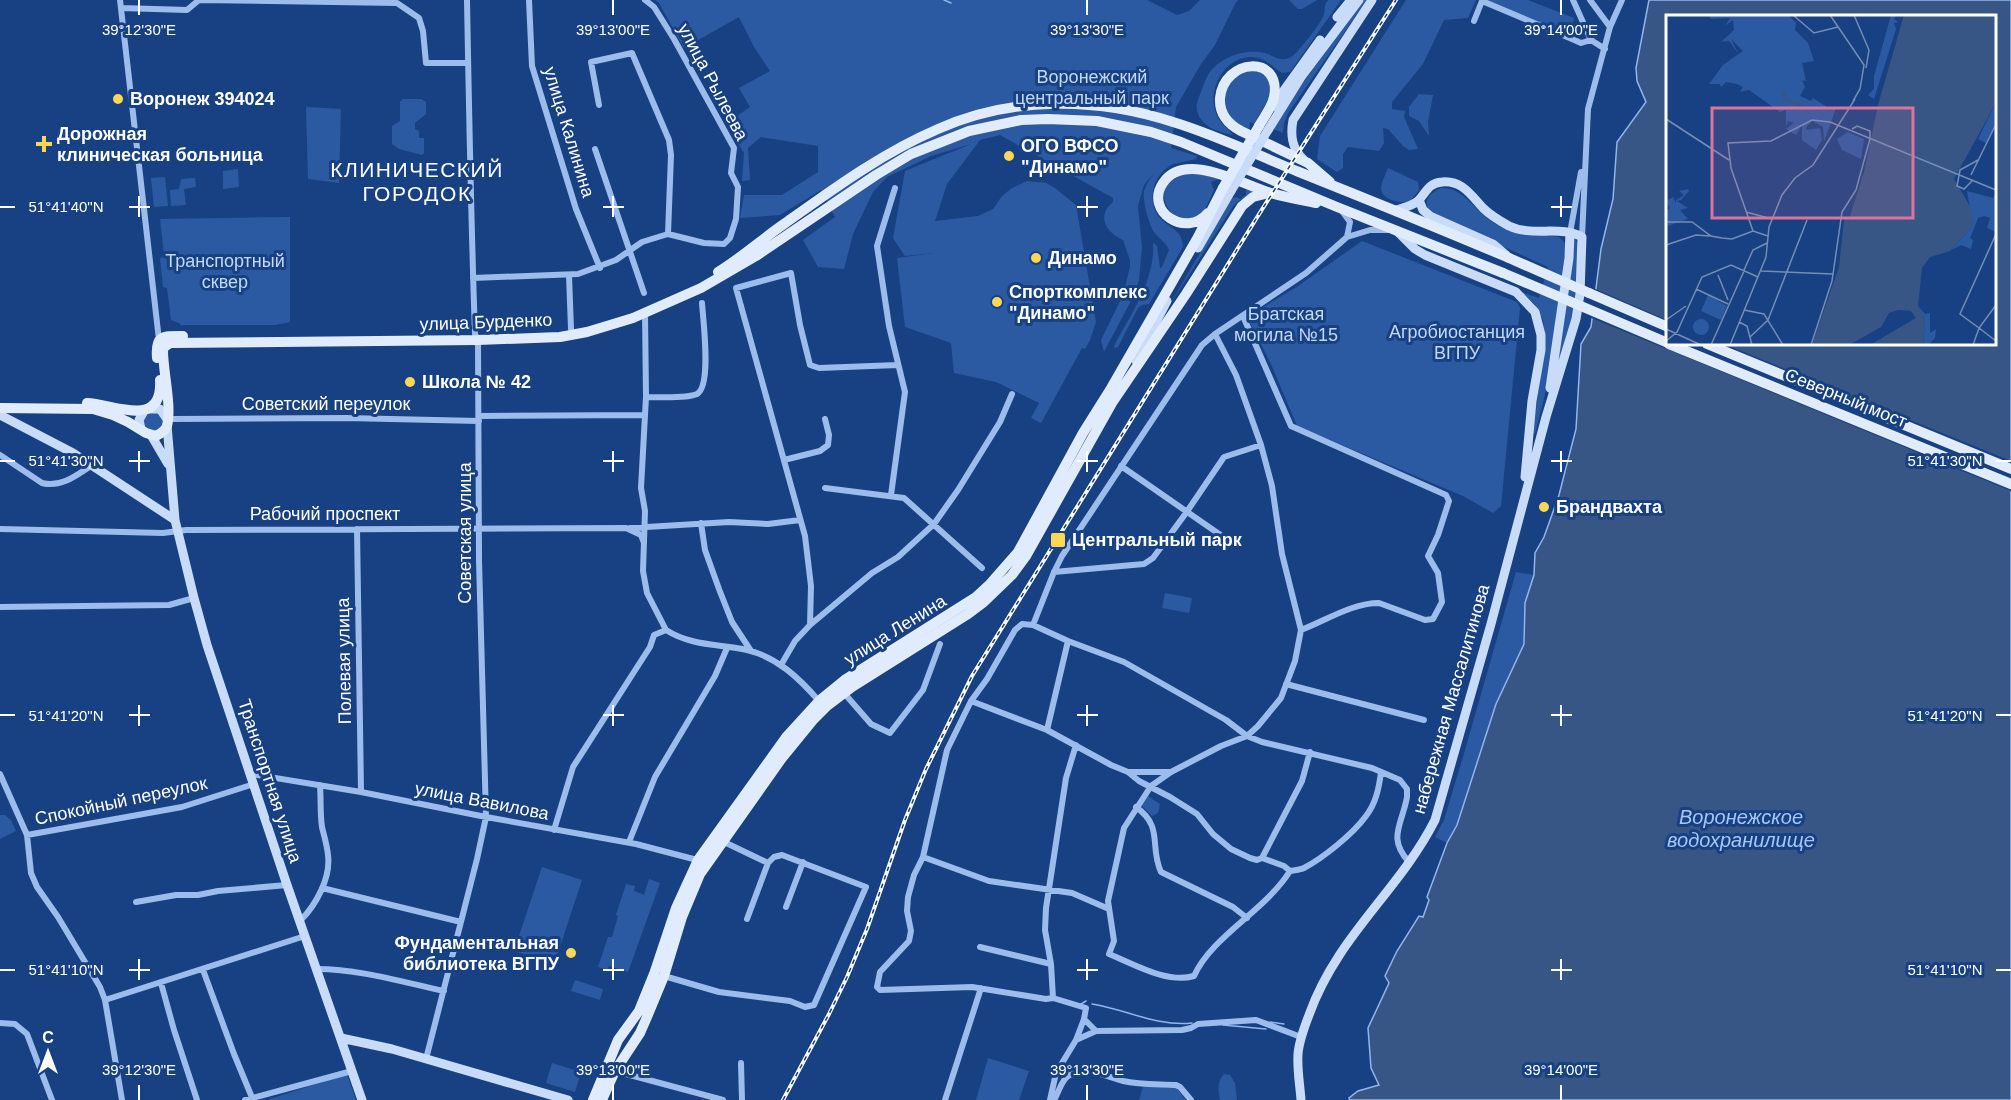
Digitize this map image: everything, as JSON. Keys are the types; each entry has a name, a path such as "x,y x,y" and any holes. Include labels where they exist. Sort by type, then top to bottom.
{"main road":[{"path":"1227,190 1264,125 1351,0"},
{"path":"1264,125 1359,0"},
{"path":"1334,186 1296,150 1293,143 1293,120 1372,0"},
{"path":"1264,125 1274,97 1271,76 1259,66 1241,67 1229,76 1222,90 1220,105 1225,118 1241,131 1308,163"},
{"path":"785,230 871,164 904,144 940,128 992,111 1047,104 1098,106 1154,116 1232,143 1396,210 1666,326"},
{"path":"785,230 911,154 945,139 996,124 1021,120 1097,122 1151,132 1338,207"},
{"path":"1212,209 1203,219 1195,223 1172,220 1162,211 1159,191 1162,184 1173,174 1199,169 1223,175 1269,193 1338,207"},
{"path":"1396,210 1419,200 1431,185 1441,182 1456,183 1464,187 1495,218 1510,226 1532,232 1570,233 1582,237"},
{"name":"улица Ленина","path":"602,1100 615,1071 640,1033 663,976 702,862 722,841 782,758 813,720 844,693 984,603 1012,576 1050,514 1212,209 1227,190"},
{"name":"улица Ленина","path":"593,1100 618,1040 639,1011 673,916 702,862 787,736 819,700 846,679 961,608 989,585 1018,552 1083,433 1128,379 1149,333 1227,190"},
{"path":"1128,379 1242,206 1252,197 1269,193"},
{"path":"1419,200 1423,210 1430,216 1493,244 1509,258"},
{"name":"Северный мост","path":"1338,207 1503,273 1666,342"},
{"name":"улица Бурденко","path":"161,344 560,337 587,332 678,300 718,279 785,230"},
{"name":"улица Бурденко","path":"476,337 571,329 631,313 676,295 785,230"},
{"path":"1396,231 1425,255 1516,292 1535,312 1541,335 1541,350 1532,401 1520,510"},
{"name":"набережная Массалитинова","path":"1546,417 1569,258 1570,233"},
{"name":"набережная Массалитинова","path":"1301,1100 1298,1065 1301,1037 1325,978 1339,954 1427,835 1442,800 1494,614 1520,510 1576,319 1581,294 1582,237"},
{"path":"146,432 139,420 156,399 160,384 157,350 161,344"},
{"path":"0,408 93,410 108,413 146,432 160,434 169,421 161,344"},
{"name":"Северный мост","path":"1673,345 2011,484"},
{"name":"Северный мост","path":"1709,345 2011,469"},
{"path":"0,401 26,404 97,403 125,411 160,410 169,421"},
{"path":"0,415 92,465 176,525"},
{"name":"Транспортная улица","path":"169,421 169,466 176,525 207,645 362,1100"},
{"name":"Транспортная улица","path":"146,432 169,466"},
{"path":"341,1038 393,1049 568,1100"}],"street":[{"path":"120,0 161,344"},
{"path":"121,8 187,10 199,0 397,2 419,18 423,31 426,63 468,63"},
{"name":"Советская улица","path":"426,1059 486,817 479,560 479,418 473,278 467,0"},
{"name":"улица Калинина","path":"529,0 532,66 576,209 600,268"},
{"name":"улица Рылеева","path":"645,0 654,7 674,39 734,148 731,173 738,188 734,225 730,238 724,244 704,243 668,234"},
{"path":"1573,0 1591,40 1605,49"},
{"path":"1590,0 1610,27"},
{"path":"1582,237 1588,109 1610,27 1623,0"},
{"path":"1474,21 1482,1 1581,43 1591,40"},
{"path":"473,278 569,275 600,268 616,261 642,242 668,234 671,155 669,140 632,53 591,62 599,105"},
{"path":"595,149 644,293"},
{"path":"1570,233 1585,154"},
{"path":"891,495 905,392 889,326 877,246 894,188"},
{"path":"1338,207 1350,222 1347,237"},
{"path":"1033,625 1054,572 1202,345 1215,333 1306,273 1347,237 1370,230 1396,231"},
{"path":"810,625 811,586 805,536 736,288 791,273 810,365 819,368 898,365"},
{"path":"569,275 571,329"},
{"path":"646,397 693,396 700,392 706,366 702,303"},
{"path":"645,313 646,397 641,488 645,526 644,581 647,592 666,630 686,640 751,651 781,665 819,700"},
{"path":"1243,316 1291,426 1446,495 1449,501 1438,535 1428,556 1438,573 1442,602 1433,619 1425,620 1379,603 1371,603 1301,630"},
{"path":"1215,333 1236,375 1261,446 1272,486 1282,554 1301,630 1295,661 1281,698 1258,726 1247,736 1221,746 1171,772 1151,786 1136,807 1124,828 1108,901 1114,941 1109,954 1163,975 1186,979 1194,976 1202,961 1272,895 1290,871 1302,869 1325,853 1349,834 1366,816 1375,800 1381,772"},
{"path":"781,665 795,641 810,625 872,573 898,557 934,524 1000,422 1008,408 1012,394"},
{"name":"Советский переулок","path":"169,421 644,415"},
{"path":"784,460 820,451 828,445 829,435 825,419"},
{"path":"1054,572 1144,564 1153,558 1224,457 1261,446"},
{"path":"0,455 48,485 59,484 92,465"},
{"path":"1121,466 1232,543"},
{"path":"825,488 891,495 910,501 982,568"},
{"path":"645,526 729,522 768,524 800,520"},
{"path":"701,523 705,550 719,589 732,622 751,651"},
{"name":"Рабочий проспект","path":"0,529 163,533 176,525 357,529 627,528 645,526"},
{"path":"627,528 641,535 644,543"},
{"name":"Полевая улица","path":"357,529 362,792"},
{"path":"0,607 169,605 194,598"},
{"path":"1052,1100 1056,1073 1076,1041 1086,1008 1053,998 1046,999 981,988 880,990 877,987 880,972 909,941 911,931 906,911 908,897 922,857 947,750 971,701 987,679 1015,630 1022,624 1033,625 1124,662 1226,720 1247,736 1262,742 1372,768 1400,780 1407,789 1406,807 1396,840 1401,854 1409,862"},
{"path":"554,830 573,767 650,647 654,635 666,630"},
{"path":"1047,730 1068,641"},
{"path":"844,693 871,724 890,733 923,690 940,644"},
{"path":"629,842 655,777 715,676 728,648"},
{"path":"1286,684 1424,720"},
{"path":"971,701 1047,730 1128,772 1197,814 1213,834 1231,849 1250,858 1257,860 1262,858 1284,866 1290,871"},
{"path":"1053,998 1051,964 1045,930 1066,778 1076,745"},
{"path":"1262,858 1302,781 1310,753"},
{"path":"1128,772 1171,772"},
{"path":"0,774 27,835 31,873 37,887 90,970 105,1000 122,1100"},
{"name":"улица Вавилова","path":"253,779 320,785 362,792 554,830 629,842 702,862"},
{"name":"Спокойный переулок","path":"27,835 182,807 253,779"},
{"path":"300,921 310,909 327,874 328,857 322,825 320,785"},
{"path":"1136,807 1150,819 1161,872 1233,907 1247,918"},
{"path":"722,841 768,863"},
{"path":"663,976 720,992 790,1001 805,1007 814,1005 866,887 782,855 774,857 768,863 747,919"},
{"path":"922,857 989,881 1072,893 1109,909"},
{"path":"786,907 803,862"},
{"path":"136,902 176,895 198,895 287,885"},
{"path":"322,888 461,922"},
{"path":"105,1000 305,936"},
{"path":"980,947 1051,964"},
{"path":"317,969 376,977 444,991"},
{"path":"203,970 250,1099 352,1071"},
{"path":"161,983 197,1100"},
{"path":"945,1100 981,988"},
{"path":"1084,1019 1096,1031"},
{"path":"1076,1041 1096,1031 1182,1030 1197,1024 1256,1020 1301,1037"},
{"path":"0,1023 15,1024 27,1034 52,1100"},
{"path":"741,1063 742,1100"},
{"path":"615,1071 723,1100"},
{"path":"1052,1100 1067,1077 1074,1073 1094,1072 1123,1081 1176,1085 1191,1100"}],"green space":[{"name":"Воронежский центральный парк","path":"655,0 1147,0 1177,15 1189,11 1200,0 1238,0 1215,45 1176,107 1171,148 1197,156 1196,159 1167,168 1156,181 1154,188 1153,205 1156,212 1179,234 1183,247 1149,304 1138,308 1118,347 1114,346 1146,284 1153,258 1154,243 1157,246 1160,268 1169,250 1152,229 1145,206 1144,191 1153,174 1144,185 1138,206 1142,247 1139,280 1133,297 1104,352 1101,340 1123,295 1130,267 1123,240 1112,233 1105,224 1105,213 1113,202 1113,198 1000,135 980,140 947,184 935,221 978,216 993,209 1002,196 1012,188 1027,181 1046,183 1076,205 1096,322 1090,340 1085,349 1082,348 1041,423 1031,418 1039,403 996,382 954,373 951,343 905,327 897,258 934,253 905,256 893,238 905,171 971,144 931,156 887,177 873,192 853,234 844,269 818,267 803,240 835,217 821,190 780,215 740,218 744,195 782,195 818,172 818,146 761,137 748,148 750,180 742,181 744,153 727,123 750,107 739,88 770,71 754,47 739,17 684,48 659,3"},
{"path":"1289,0 1317,0 1298,9"},
{"path":"1328,0 1341,0 1290,72 1282,73 1262,59 1248,57 1229,65 1222,73 1214,92 1214,103 1219,120 1233,135 1213,129 1203,122 1197,110 1197,104 1205,80 1219,63 1233,55 1249,52 1265,53 1281,59 1291,57 1321,21"},
{"path":"1363,0 1367,0 1288,113 1283,133 1273,129 1292,98"},
{"path":"1406,0 1476,0 1468,18 1444,20 1423,64 1392,102 1392,109 1405,111 1404,117 1418,149 1409,150 1388,129 1383,128 1384,143 1379,151 1348,147 1343,154 1343,168 1337,172 1317,159 1320,136"},
{"path":"1486,0 1528,0 1574,18 1570,35"},
{"path":"1251,68 1257,69 1269,80 1269,98 1254,124 1250,122 1249,132 1232,120 1226,111 1224,101 1230,81"},
{"path":"1419,94 1433,95 1428,122 1429,136 1419,121 1409,116 1409,107"},
{"path":"403,99 421,99 426,102 426,114 415,123 415,129 419,131 419,138 424,138 422,155 399,149 392,144 392,126 400,121 400,102"},
{"path":"306,107 341,109 339,183 308,179"},
{"path":"1388,168 1418,182 1419,190 1410,201 1402,202 1384,196 1381,188"},
{"path":"238,169 239,187 223,189 223,171"},
{"path":"1193,172 1219,179 1211,182 1214,190 1203,214 1189,219 1181,218 1169,210 1164,197 1165,190 1174,179"},
{"path":"165,177 168,206 154,207 151,178"},
{"path":"195,178 196,187 184,189 186,205 171,206 170,190 179,189 181,179"},
{"path":"1441,188 1461,194 1487,218 1506,230 1522,234 1559,237 1566,244 1547,386 1535,434 1533,434 1545,336 1543,320 1534,303 1521,292 1539,298 1548,267 1428,212 1428,197"},
{"path":"1246,189 1258,191 1234,205 1166,311 1232,198 1240,199 1246,195"},
{"name":"Транспортный сквер","path":"290,217 290,322 275,325 182,326 171,320 167,288 163,287 160,259 164,255 160,219"},
{"path":"1574,239 1578,249 1577,291 1572,321 1555,379"},
{"path":"1362,241 1517,302 1520,308 1501,506 1493,513 1463,496 1297,426 1271,364 1247,317 1298,286"},
{"path":"153,412 160,415 163,422 160,429 153,432 146,429 143,422 146,415"},
{"path":"1516,572 1534,575 1525,603 1524,644 1496,704 1457,825 1447,843 1435,837 1444,820"},
{"path":"1165,593 1192,598 1189,613 1162,608"},
{"path":"1148,796 1160,804 1158,813 1152,816 1142,806"},
{"path":"0,815 5,815 11,820 16,831 0,839"},
{"path":"542,867 582,880 554,965 514,951"},
{"path":"649,879 660,883 628,972 609,966 607,970 598,967 608,937 612,937 626,884 635,886 634,891 644,895"},
{"path":"575,980 603,989 600,1000 571,991"},
{"path":"988,1058 1029,1071 1019,1100 976,1100"},
{"path":"552,1063 581,1072 575,1092 546,1083"},
{"path":"347,1074 356,1100 267,1100"},
{"path":"1224,1074 1230,1075 1235,1083 1237,1100 1220,1100 1219,1086"},
{"path":"1143,1086 1176,1088 1186,1100 1139,1100"}],"water":[{"name":"Воронежское водохранилище","path":"1649,0 2011,0 2011,1100 1350,1100 1349,1098 1358,1091 1379,1085 1371,1068 1368,1028 1389,983 1385,976 1397,951 1419,916 1423,917 1429,900 1427,897 1447,843 1457,825 1496,704 1524,644 1525,603 1534,575 1535,553 1544,537 1559,495 1576,429 1581,344 1591,327 1601,249 1613,199 1617,142 1646,102 1637,81 1636,68"}],"pier":[{"path":"1593,288 1666,320 1666,345 1726,345 2011,461 2011,491 1589,317"}],"waterway":[{"path":"944,0 951,3"},
{"path":"1081,1004 1086,1001"},
{"path":"1092,1004 1154,1020 1179,1024 1192,1023"},
{"path":"1270,1022 1284,1024"},
{"path":"1223,1025 1266,1029"}],"railway":[{"path":"783,1100 847,977 926,769 972,676 1261,211 1396,0"}],"place":[{"name":"Воронеж 394024","path":"118,99"},
{"name":"Дорожная клиническая больница","path":"44,144"},
{"name":"ОГО ВФСО \"Динамо\"","path":"1009,156"},
{"name":"Динамо","path":"1036,258"},
{"name":"Спорткомплекс \"Динамо\"","path":"997,302"},
{"name":"Школа № 42","path":"410,382"},
{"name":"Брандвахта","path":"1544,507"},
{"name":"Центральный парк","path":"1058,540"},
{"name":"Фундаментальная библиотека ВГПУ","path":"571,953"}],"district":[{"name":"КЛИНИЧЕСКИЙ ГОРОДОК","path":"417,182"}],"park label":[{"name":"Братская могила №15","path":"1286,324"},
{"name":"Агробиостанция ВГПУ","path":"1457,342"}]}
